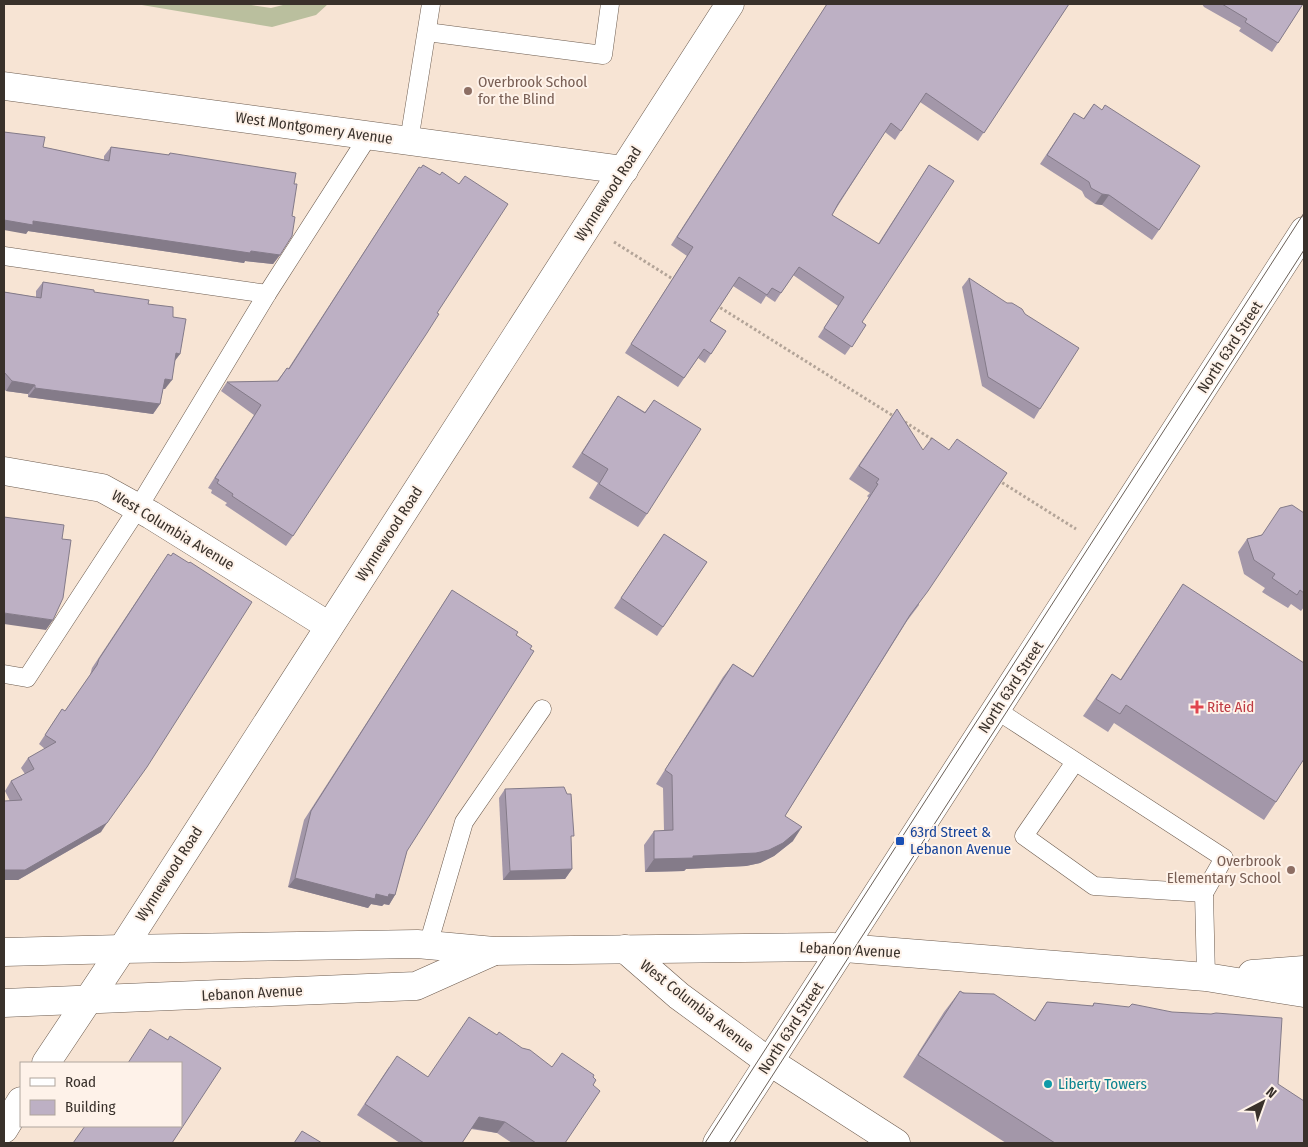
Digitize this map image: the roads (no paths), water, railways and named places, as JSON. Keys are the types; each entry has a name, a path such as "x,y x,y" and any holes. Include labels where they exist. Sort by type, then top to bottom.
{"street":[{"name":"Wynnewood Road","path":"47,1062 122,949 730,4"},
{"name":"West Montgomery Avenue","path":"4,86 624,170"},
{"name":"North 63rd Street","path":"717,1143 1304,231"},
{"name":"West Columbia Avenue","path":"4,471 102,488 138,508 329,626"},
{"name":"Lebanon Avenue","path":"4,952 417,944 494,951 843,948 1206,977 1304,993"},
{"name":"West Columbia Avenue","path":"625,949 679,996 770,1062 896,1143"},
{"name":"Lebanon Avenue","path":"4,1003 416,986 494,951"},
{"name":"Lebanon Avenue","path":"1206,977 1304,970"},
{"path":"4,1129 20,1103"}],"lane":[{"path":"409,141 431,4"},
{"path":"427,32 603,54 610,4"},
{"path":"4,674 28,678 138,508 267,294 369,135"},
{"path":"4,256 267,294"},
{"path":"428,945 464,822 542,709"},
{"path":"996,710 1224,858 1204,893 1206,977"},
{"path":"1075,762 1024,836 1094,886 1204,893"}],"tram line":[{"path":"705,1143 1304,213"},
{"path":"729,1143 1304,250"}],"place":[{"name":"Overbrook School for the Blind","path":"468,91"},
{"name":"Rite Aid","path":"1197,707"},
{"name":"63rd Street & Lebanon Avenue","path":"900,841"},
{"name":"Overbrook Elementary School","path":"1291,870"},
{"name":"Liberty Towers","path":"1048,1084"}]}
